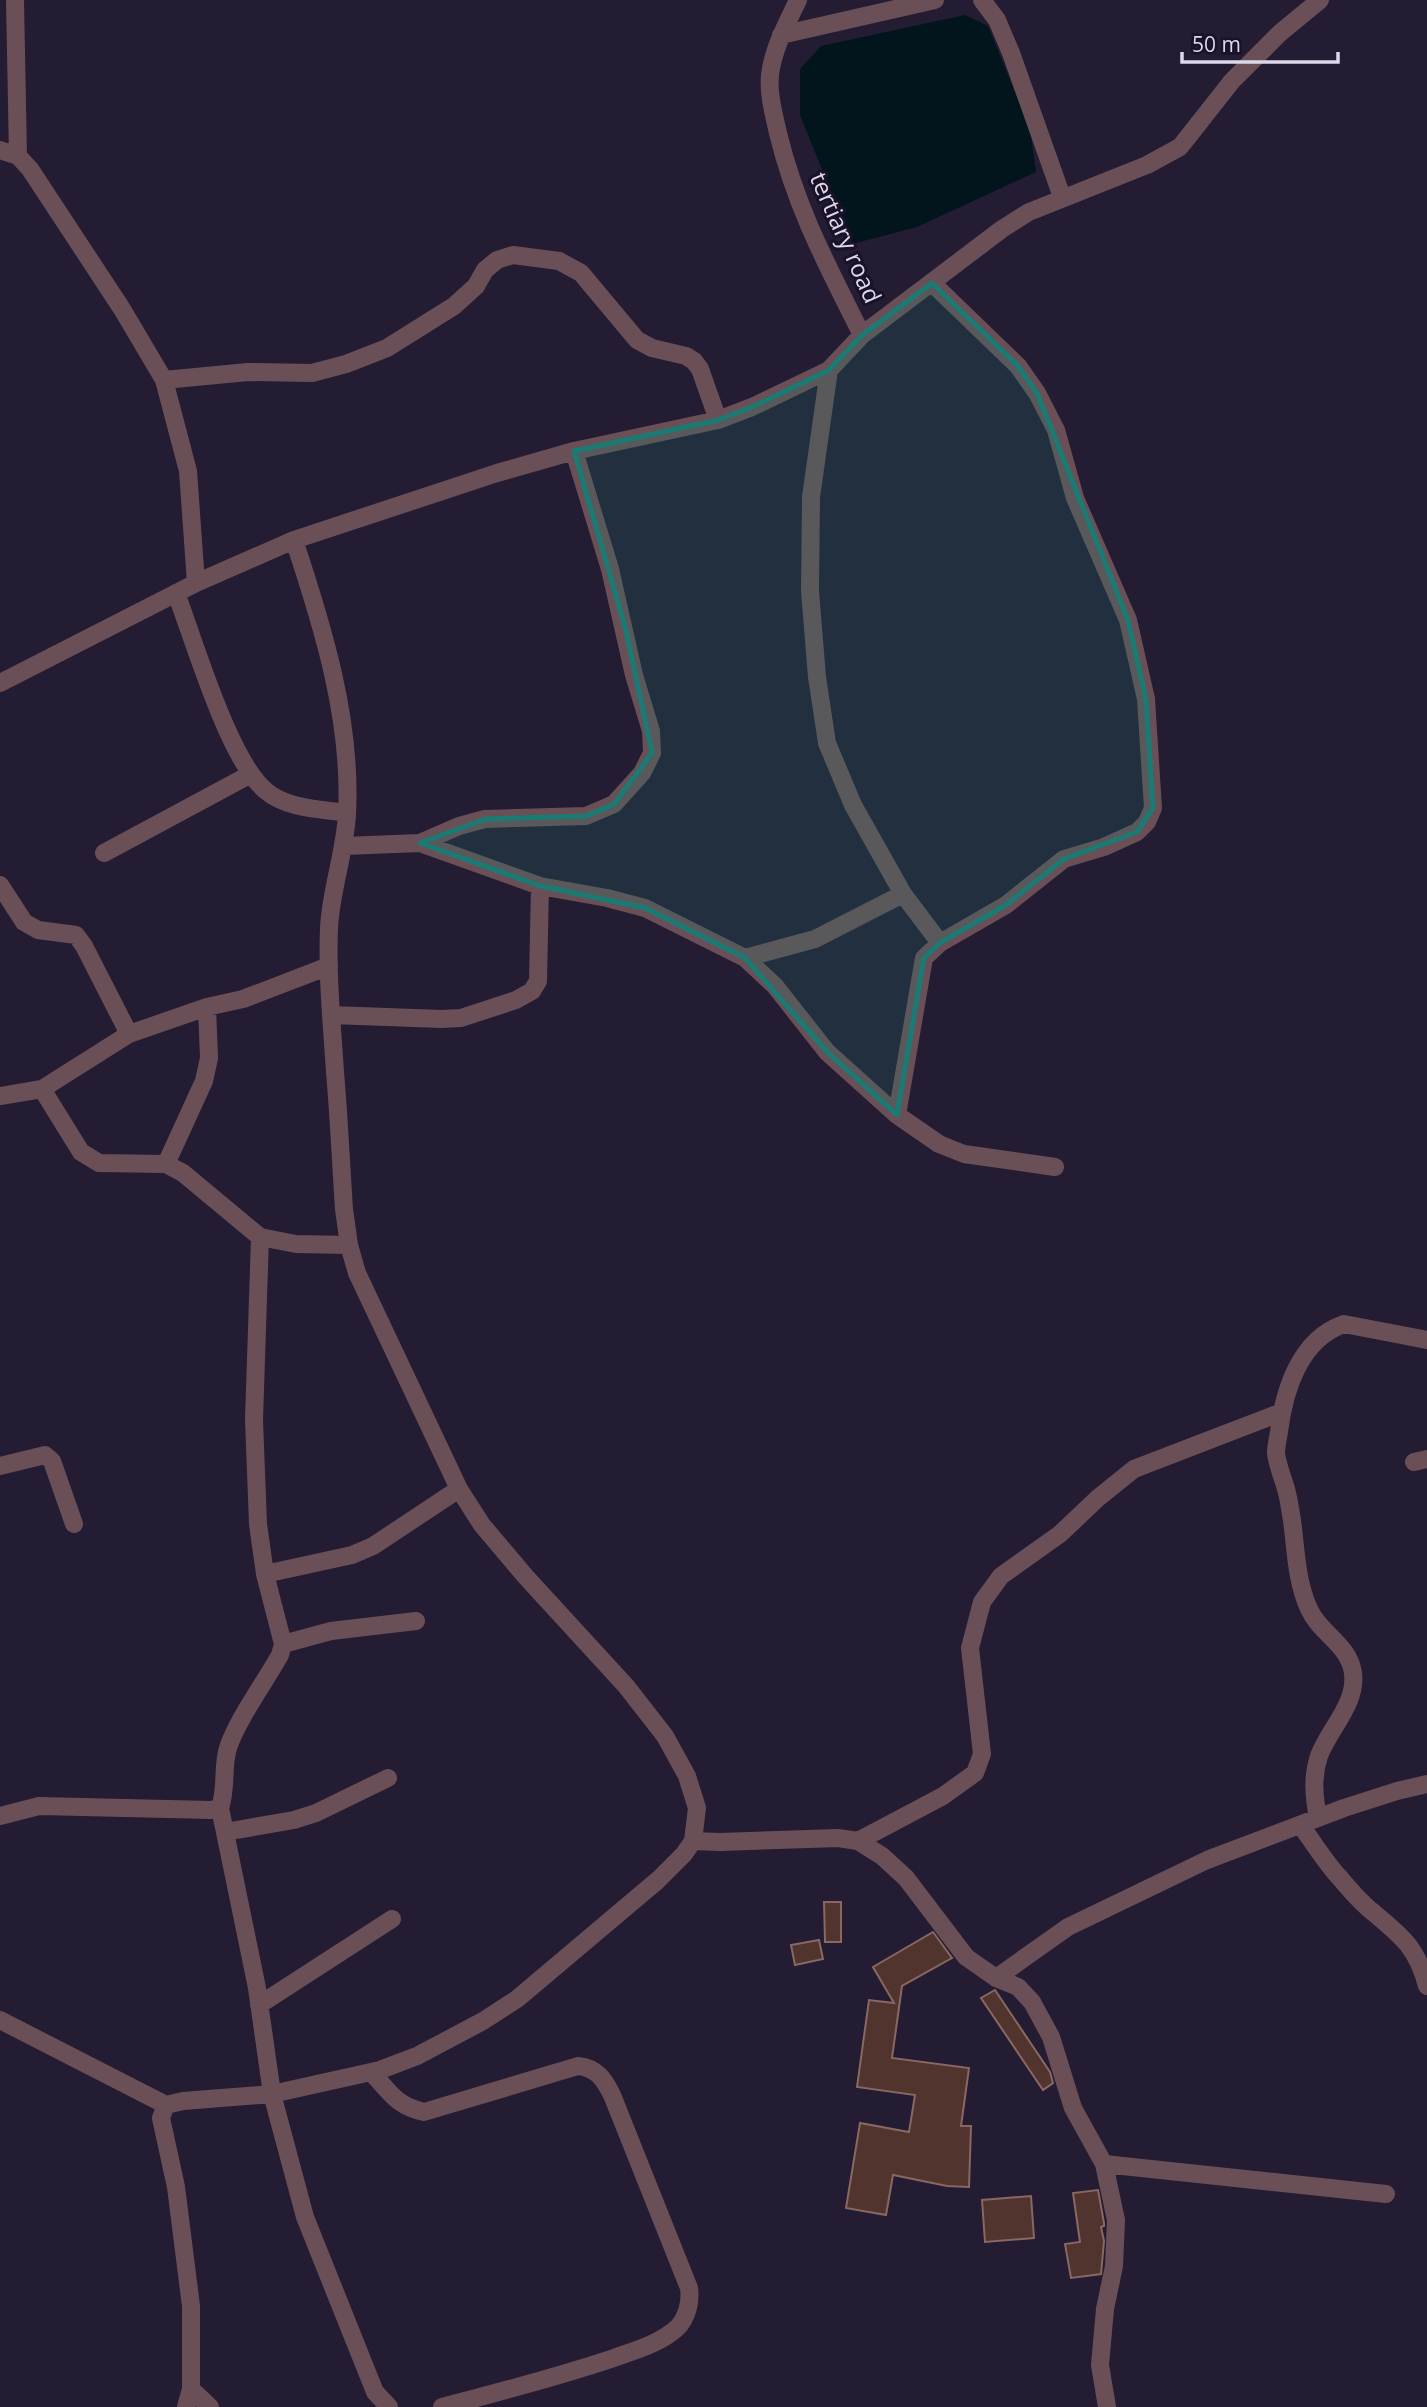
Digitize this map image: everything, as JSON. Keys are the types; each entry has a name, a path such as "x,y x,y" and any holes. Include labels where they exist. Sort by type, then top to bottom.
{"street":[{"path":"15,0 18,156"},
{"name":"tertiary road","path":"798,0 781,35 770,75 772,107 790,181 807,223 862,335"},
{"path":"781,35 935,0"},
{"path":"982,0 997,20 1011,53 1062,197"},
{"path":"0,683 196,583 294,540 574,450 718,420 752,407 829,370 862,335 1002,229 1029,212 1147,165 1181,147 1232,81 1280,33 1320,0"},
{"path":"0,150 18,156 30,169 122,309 164,380 188,471 196,583"},
{"path":"164,380 248,372 312,373 346,364 387,348 454,306 477,286 485,270 498,260 513,255 559,261 581,273 637,340 652,348 686,356 694,361 700,369 718,420"},
{"path":"897,1115 924,958 940,943 1006,905 1064,859 1104,847 1137,832 1147,821 1153,808 1146,699 1128,620 1075,498 1056,430 1037,393 1018,366 932,283"},
{"path":"829,370 811,497 810,591 827,743 853,805 903,894 940,943"},
{"path":"344,846 421,843 459,826 485,819 586,816 614,804 642,773 652,753 651,731 634,675 610,569 574,450"},
{"path":"1,2022 166,2105 183,2101 272,2094 371,2071 417,2056 483,2021 517,1999 658,1880 693,1841 697,1808 687,1776 665,1735 626,1686 482,1525 459,1489 357,1273 349,1245 344,1209 329,966 329,925 344,846 347,813 347,765 342,723 320,619 294,540"},
{"path":"176,593 220,714 251,774 265,791 281,800 347,813"},
{"path":"104,853 251,774"},
{"path":"421,843 540,886 645,908 746,958 775,986 827,1052 897,1115 939,1144 964,1154 1055,1167"},
{"path":"0,885 24,922 38,930 76,936 84,946 129,1034"},
{"path":"331,1015 442,1020 461,1018 516,1000 532,991 538,981 540,886"},
{"path":"746,958 815,939 903,894"},
{"path":"0,1096 42,1089 129,1034 207,1007 243,999 329,966"},
{"path":"166,1164 204,1081 209,1058 207,1007"},
{"path":"42,1089 81,1152 99,1163 166,1164 183,1173 260,1237 296,1244 349,1245"},
{"path":"260,1237 254,1420 258,1524 265,1574 283,1644 280,1656 233,1735 227,1752 224,1798 220,1808 259,2006 272,2094 305,2217 374,2392 388,2407"},
{"path":"1318,1818 1314,1778 1320,1754 1349,1696 1353,1684 1353,1670 1345,1649 1323,1630 1309,1611 1301,1586 1287,1493 1276,1453 1288,1384 1306,1353 1320,1337 1332,1328 1344,1324 1427,1340"},
{"path":"858,1841 943,1796 975,1773 982,1754 970,1648 982,1602 1001,1576 1060,1534 1134,1469 1282,1412"},
{"path":"0,1466 45,1455 58,1471 74,1524"},
{"path":"265,1574 352,1555 373,1546 459,1489"},
{"path":"283,1644 331,1631 416,1621"},
{"path":"225,1832 294,1820 316,1813 388,1778"},
{"path":"996,1978 1069,1927 1207,1860 1318,1818 1397,1791 1427,1784"},
{"path":"0,1816 39,1806 220,1808"},
{"path":"1301,1826 1338,1877 1372,1912 1396,1930 1413,1950 1424,1972 1427,1986"},
{"path":"693,1841 838,1838 858,1841 882,1856 906,1878 966,1957 996,1978 1018,1987 1032,2002 1051,2037 1073,2108 1104,2164 1116,2220 1114,2266 1105,2309 1100,2365 1107,2407"},
{"path":"259,2006 392,1919"},
{"path":"371,2071 407,2108 424,2112 578,2066 592,2068 605,2080 612,2095 689,2288 691,2299 678,2326 648,2346 566,2374 442,2407"},
{"path":"166,2105 161,2118 176,2187 191,2306 189,2398 210,2407"},
{"path":"1104,2164 1385,2194"}],"highlighted area":[{"path":"932,283 1018,366 1037,393 1128,620 1146,699 1153,808 1137,832 1064,859 1006,905 940,943 924,958 897,1115 827,1052 745,958 645,908 540,886 420,843 485,819 586,816 614,804 652,753 625,627 574,451 718,420 752,407 829,370 862,335"}],"water":[{"path":"965,15 988,26 1030,129 1036,172 917,227 852,244 800,115 800,69 821,46"}],"building":[{"path":"824,1902 841,1902 841,1942 825,1942"},
{"path":"933,1932 952,1958 902,1986 892,2058 969,2068 961,2126 971,2126 969,2187 947,2186 893,2175 886,2215 846,2208 860,2123 909,2132 915,2095 857,2087 869,2000 894,2003 873,1967"},
{"path":"819,1940 823,1959 795,1965 791,1945"},
{"path":"995,1990 1050,2072 1053,2083 1043,2090 981,1998"},
{"path":"1098,2190 1104,2223 1101,2227 1104,2241 1101,2274 1071,2278 1065,2244 1080,2242 1073,2193"},
{"path":"1031,2196 1034,2238 985,2242 982,2200"}]}
